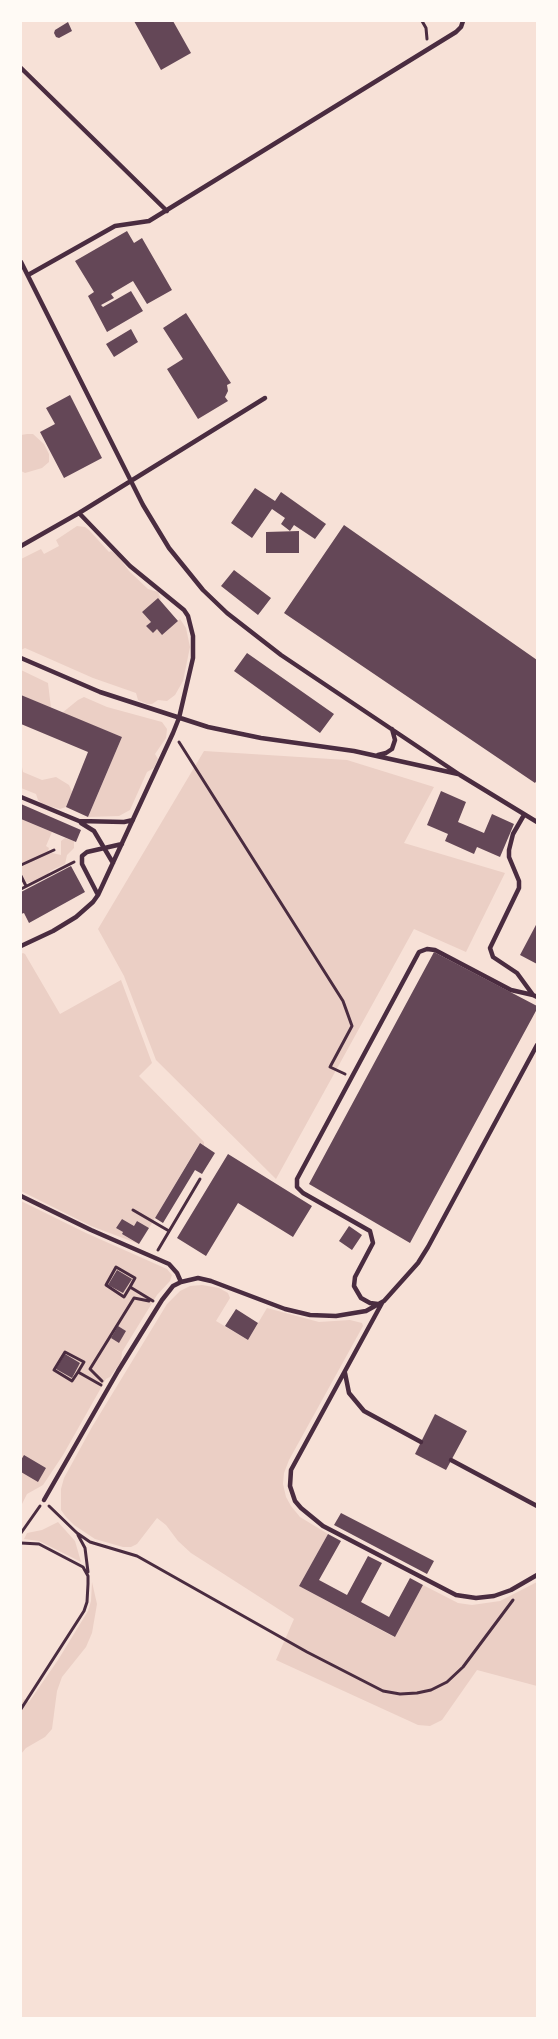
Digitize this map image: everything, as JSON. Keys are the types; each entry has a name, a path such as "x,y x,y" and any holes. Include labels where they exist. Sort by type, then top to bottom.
{"lane":[{"path":"28,275 115,226 146,223 456,32 461,27 462,21"},
{"path":"21,68 166,211"},
{"path":"21,74 32,79"},
{"path":"21,262 131,480 169,548 192,578 215,602 281,655 460,775 537,822"},
{"path":"21,546 79,513 265,398"},
{"path":"21,946 76,917 98,895 174,733 194,647 189,616 123,559 79,513"},
{"path":"21,658 100,692 208,727 261,738 376,755 460,775"},
{"path":"376,755 392,749 395,740 392,729"},
{"path":"21,797 79,821 94,831 113,863"},
{"path":"524,815 513,834 509,850 519,888 490,948 493,957 517,973 535,996"},
{"path":"79,821 124,822 134,820"},
{"path":"98,895 81,860 85,852 122,844"},
{"path":"382,1302 370,1303 361,1298 354,1286 355,1277 373,1242 370,1231 303,1193 297,1187 297,1179 416,955 423,950 435,950 511,990 535,996"},
{"path":"537,1044 428,1247 418,1263 382,1302 291,1470 290,1486 301,1508 323,1526 456,1595 476,1598 494,1596 524,1584 537,1575"},
{"path":"21,1196 173,1267 181,1281"},
{"path":"44,1500 107,1389 159,1305 167,1293 181,1281 198,1278 212,1281 285,1309 310,1315 348,1315 366,1311 382,1302"},
{"path":"345,1371 345,1382 349,1393 364,1411 421,1442"},
{"path":"452,1460 537,1506"}],"path":[{"path":"422,21 426,28 427,38 422,53"},
{"path":"174,733 326,978 343,1001 352,1026 330,1067 351,1077"},
{"path":"21,866 54,850"},
{"path":"21,889 75,861"},
{"path":"21,876 26,886"},
{"path":"154,1257 200,1179"},
{"path":"133,1210 169,1231"},
{"path":"116,1267 135,1278 130,1287 124,1296 106,1285 116,1267"},
{"path":"130,1287 159,1305"},
{"path":"150,1300 156,1292"},
{"path":"102,1381 90,1370 134,1298 150,1300"},
{"path":"65,1352 84,1362 78,1372 72,1381 54,1370 65,1352"},
{"path":"78,1372 107,1389"},
{"path":"21,1533 44,1500 77,1533 100,1546 137,1556 364,1683 383,1692 400,1694 417,1694 431,1690 453,1677 484,1640 524,1584"},
{"path":"21,1709 84,1611 88,1594 88,1576 85,1548 77,1533"},
{"path":"21,1543 39,1545 83,1567 88,1576"}],"shaded area":[{"path":"33,434 44,444 49,454 49,462 42,468 25,473 21,471 21,435"},
{"path":"77,526 89,530 109,552 118,556 129,571 148,589 158,592 161,599 142,612 151,622 146,626 153,633 157,629 162,634 180,619 186,628 190,647 183,681 175,695 167,701 158,700 147,704 138,700 136,693 93,678 25,648 21,650 21,559 41,549 44,554 59,546 56,540"},
{"path":"21,670 48,683 51,708 21,695"},
{"path":"84,697 107,707 162,722 167,729 166,738 155,754 158,759 154,768 147,772 130,810 119,816 88,817 122,737 62,713"},
{"path":"204,751 347,760 434,787 404,843 505,873 466,952 414,929 276,1179 156,1060 124,976 98,929"},
{"path":"21,762 23,772 42,780 56,777 69,785 72,792 66,807 60,809 44,805 38,800 36,794 21,788"},
{"path":"21,819 52,832 46,846 49,848 48,851 39,856 52,853 61,855 61,841 65,838 74,841 74,848 67,855 65,864 50,871 45,878 26,883 21,873"},
{"path":"23,953 60,1014 121,980 152,1063 139,1076 204,1142 204,1147 199,1144 149,1228 137,1221 134,1226 122,1219 116,1228 139,1244 91,1226 21,1191 21,954"},
{"path":"21,1201 167,1269 172,1275 122,1352 121,1362 106,1379 63,1455 43,1485 27,1494 21,1506"},
{"path":"202,1285 219,1288 228,1293 230,1298 216,1321 248,1340 267,1308 319,1322 350,1320 362,1323 363,1326 284,1473 283,1484 291,1506 300,1517 328,1534 299,1586 394,1637 423,1585 458,1603 472,1605 500,1601 537,1582 537,1686 477,1670 442,1720 430,1726 418,1725 276,1660 294,1619 191,1553 157,1518 137,1544 123,1547 95,1539 66,1517 61,1510 61,1489 64,1478 92,1427 167,1304 180,1291 190,1286"},
{"path":"58,1522 75,1541 81,1562 39,1541 24,1539 27,1533 42,1530"},
{"path":"92,1582 97,1604 92,1633 86,1647 62,1677 57,1691 52,1729 45,1737 26,1748 21,1754 21,1704 24,1699 29,1702 88,1611"}],"building":[{"path":"134,21 173,21 191,53 161,70"},
{"path":"68,22 72,31 59,38 56,37 55,30"},
{"path":"127,231 134,243 142,238 172,290 147,304 133,281 111,294 114,298 101,305 103,307 131,291 143,311 107,332 88,296 94,292 75,261"},
{"path":"186,313 231,383 227,385 228,391 225,397 228,401 198,419 167,369 183,359 163,328"},
{"path":"131,329 138,342 114,357 106,344"},
{"path":"70,395 102,458 64,478 40,432 55,424 46,408"},
{"path":"255,488 275,501 281,492 326,524 315,539 294,525 290,531 281,524 285,518 272,509 252,538 231,523"},
{"path":"344,525 537,660 537,780 535,783 284,613"},
{"path":"299,531 299,553 266,553 266,532"},
{"path":"234,570 271,598 258,615 221,586"},
{"path":"158,598 178,621 162,635 157,629 153,633 146,626 151,622 142,612"},
{"path":"247,653 334,714 320,733 234,671"},
{"path":"21,695 122,737 88,817 66,807 88,752 21,724"},
{"path":"441,791 466,802 458,822 484,833 492,814 514,824 500,857 477,847 474,854 445,841 448,834 427,825"},
{"path":"21,804 81,830 76,842 21,819"},
{"path":"71,866 85,892 29,923 24,913 21,914 21,892"},
{"path":"537,923 537,964 520,955"},
{"path":"434,952 537,1006 537,1009 410,1243 309,1184"},
{"path":"200,1143 215,1153 202,1174 195,1170 163,1223 155,1218"},
{"path":"228,1154 312,1206 293,1237 238,1203 206,1256 177,1238"},
{"path":"122,1219 134,1226 137,1221 149,1228 139,1244 116,1228"},
{"path":"349,1226 362,1235 352,1250 339,1241"},
{"path":"117,1270 132,1279 123,1293 108,1285"},
{"path":"236,1309 258,1323 248,1340 225,1326"},
{"path":"118,1326 126,1331 119,1343 111,1338"},
{"path":"65,1354 80,1363 72,1378 56,1369"},
{"path":"435,1414 467,1431 446,1470 415,1454"},
{"path":"24,1455 46,1468 38,1482 21,1472 21,1460"},
{"path":"341,1513 434,1561 427,1574 334,1525"},
{"path":"328,1534 341,1541 319,1580 347,1595 368,1556 382,1563 361,1602 389,1617 410,1578 423,1585 395,1637 299,1586"}]}
